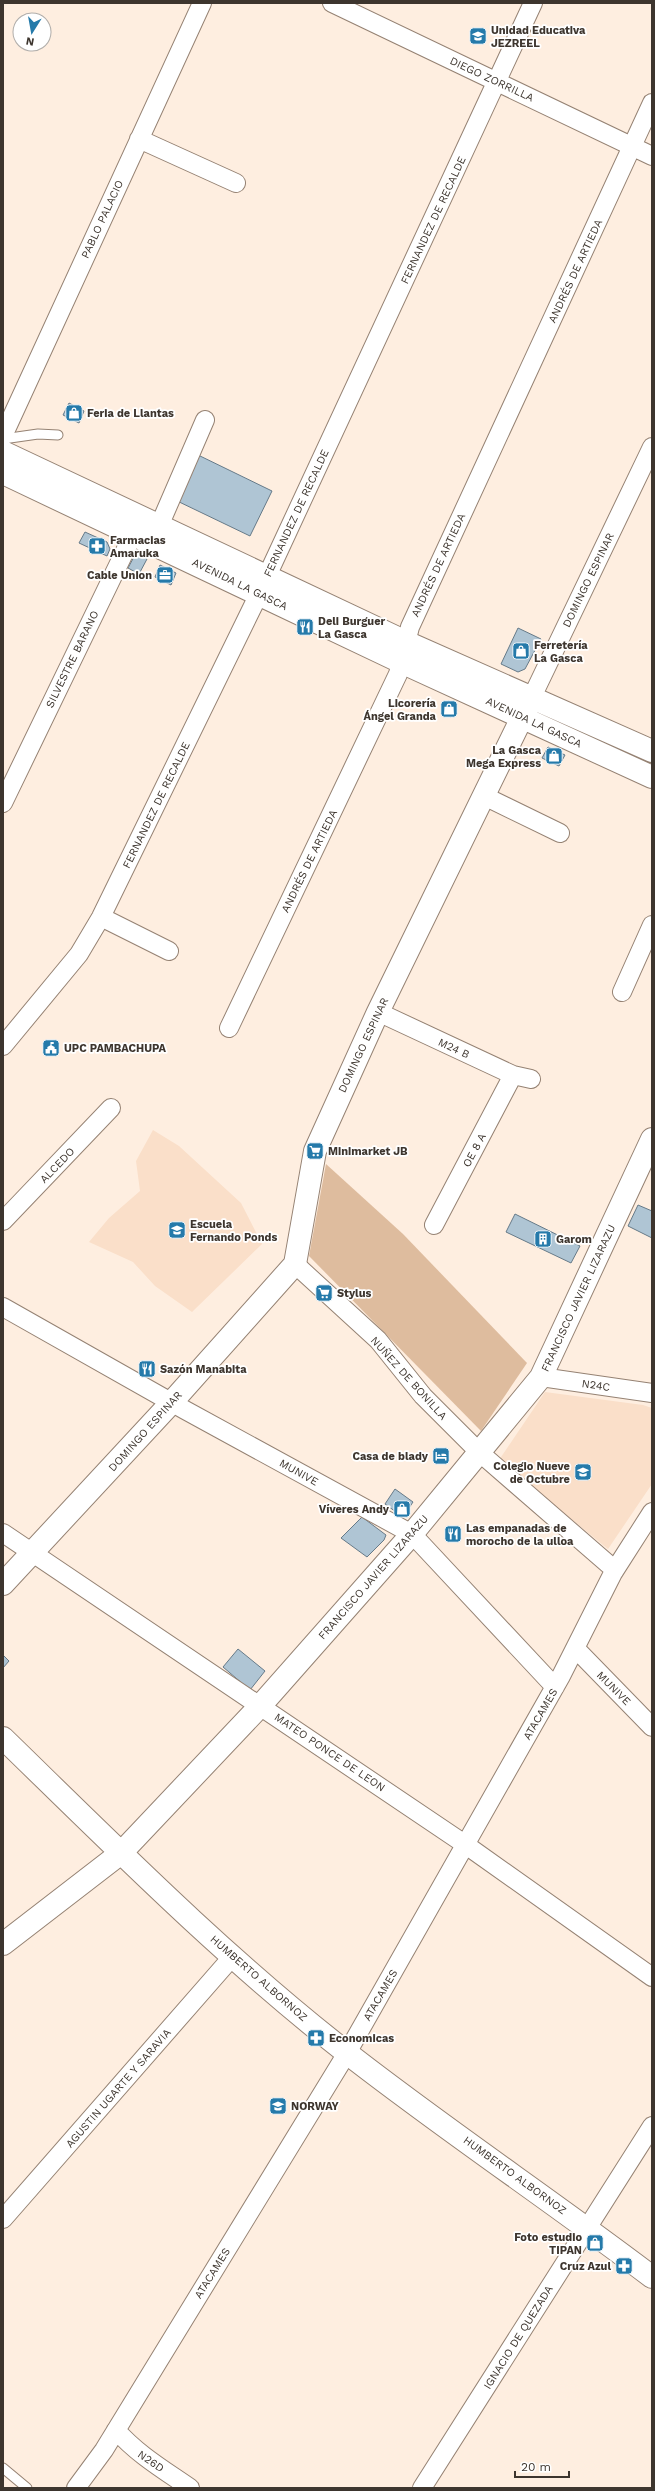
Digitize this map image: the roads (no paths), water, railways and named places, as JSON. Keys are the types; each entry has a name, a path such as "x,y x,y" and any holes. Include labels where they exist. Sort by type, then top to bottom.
{"street":[{"name":"PABLO PALACIO","path":"3,436 202,3"},
{"name":"DIEGO ZORRILLA","path":"332,3 498,81 652,156"},
{"name":"FERNANDEZ DE RECALDE","path":"6,1038 79,954 101,917 263,584 533,3"},
{"name":"ANDRÉS DE ARTIEDA","path":"229,1028 395,681 410,627 652,103"},
{"path":"139,139 236,183"},
{"name":"SILVESTRE BARANO","path":"3,803 145,524 205,420"},
{"name":"DOMINGO ESPINAR","path":"3,1584 34,1554 295,1264 315,1151 378,1012 523,717 652,447"},
{"name":"AVENIDA LA GASCA","path":"3,452 263,584 404,652 523,717 652,777"},
{"name":"AVENIDA LA GASCA","path":"3,473 145,524"},
{"name":"AVENIDA LA GASCA","path":"404,652 532,697 652,751"},
{"path":"484,796 560,833"},
{"path":"101,917 169,951"},
{"path":"622,992 652,925"},
{"name":"M24 B","path":"378,1012 513,1075 531,1079"},
{"name":"OE 8 A","path":"434,1225 513,1075"},
{"name":"ALCEDO","path":"3,1221 111,1108"},
{"name":"FRANCISCO JAVIER LIZARAZU","path":"3,1944 121,1854 261,1705 412,1534 541,1377 652,1139"},
{"name":"NUÑEZ DE BONILLA","path":"295,1264 378,1340 423,1396 479,1452 615,1570"},
{"name":"MUNIVE","path":"3,1307 171,1403 412,1534 555,1687"},
{"name":"N24C","path":"541,1377 652,1393"},
{"name":"ATACAMES","path":"76,2488 116,2430 347,2053 555,1687 576,1649 615,1570 652,1512"},
{"name":"MATEO PONCE DE LEON","path":"3,1533 261,1705 466,1845 652,1977"},
{"name":"MUNIVE","path":"576,1649 652,1727"},
{"name":"HUMBERTO ALBORNOZ","path":"3,1738 121,1854 233,1956 347,2053 652,2277"},
{"name":"AGUSTIN UGARTE Y SARAVIA","path":"3,2219 233,1956"},
{"name":"IGNACIO DE QUEZADA","path":"422,2488 652,2126"},
{"name":"N26D","path":"116,2430 133,2448 190,2488"}],"lane":[{"path":"3,439 38,434 58,435"},
{"path":"3,2468 27,2488"}],"place":[{"name":"Unidad Educativa JEZREEL","path":"478,36"},
{"name":"Feria de Llantas","path":"74,413"},
{"name":"Farmacias Amaruka","path":"97,546"},
{"name":"Cable Union","path":"165,575"},
{"name":"Deli Burguer La Gasca","path":"305,627"},
{"name":"Ferretería La Gasca","path":"521,651"},
{"name":"Licorería Ángel Granda","path":"449,709"},
{"name":"La Gasca Mega Express","path":"554,756"},
{"name":"UPC PAMBACHUPA","path":"51,1048"},
{"name":"Minimarket JB","path":"315,1151"},
{"name":"Escuela Fernando Ponds","path":"177,1230"},
{"name":"Garom","path":"543,1239"},
{"name":"Stylus","path":"324,1293"},
{"name":"Sazón Manabita","path":"147,1369"},
{"name":"Casa de blady","path":"441,1456"},
{"name":"Colegio Nueve de Octubre","path":"583,1472"},
{"name":"Víveres Andy","path":"402,1509"},
{"name":"Las empanadas de morocho de la ulloa","path":"453,1534"},
{"name":"Economicas","path":"316,2038"},
{"name":"NORWAY","path":"278,2106"},
{"name":"Foto estudio TIPAN","path":"595,2243"},
{"name":"Cruz Azul","path":"624,2266"}]}
